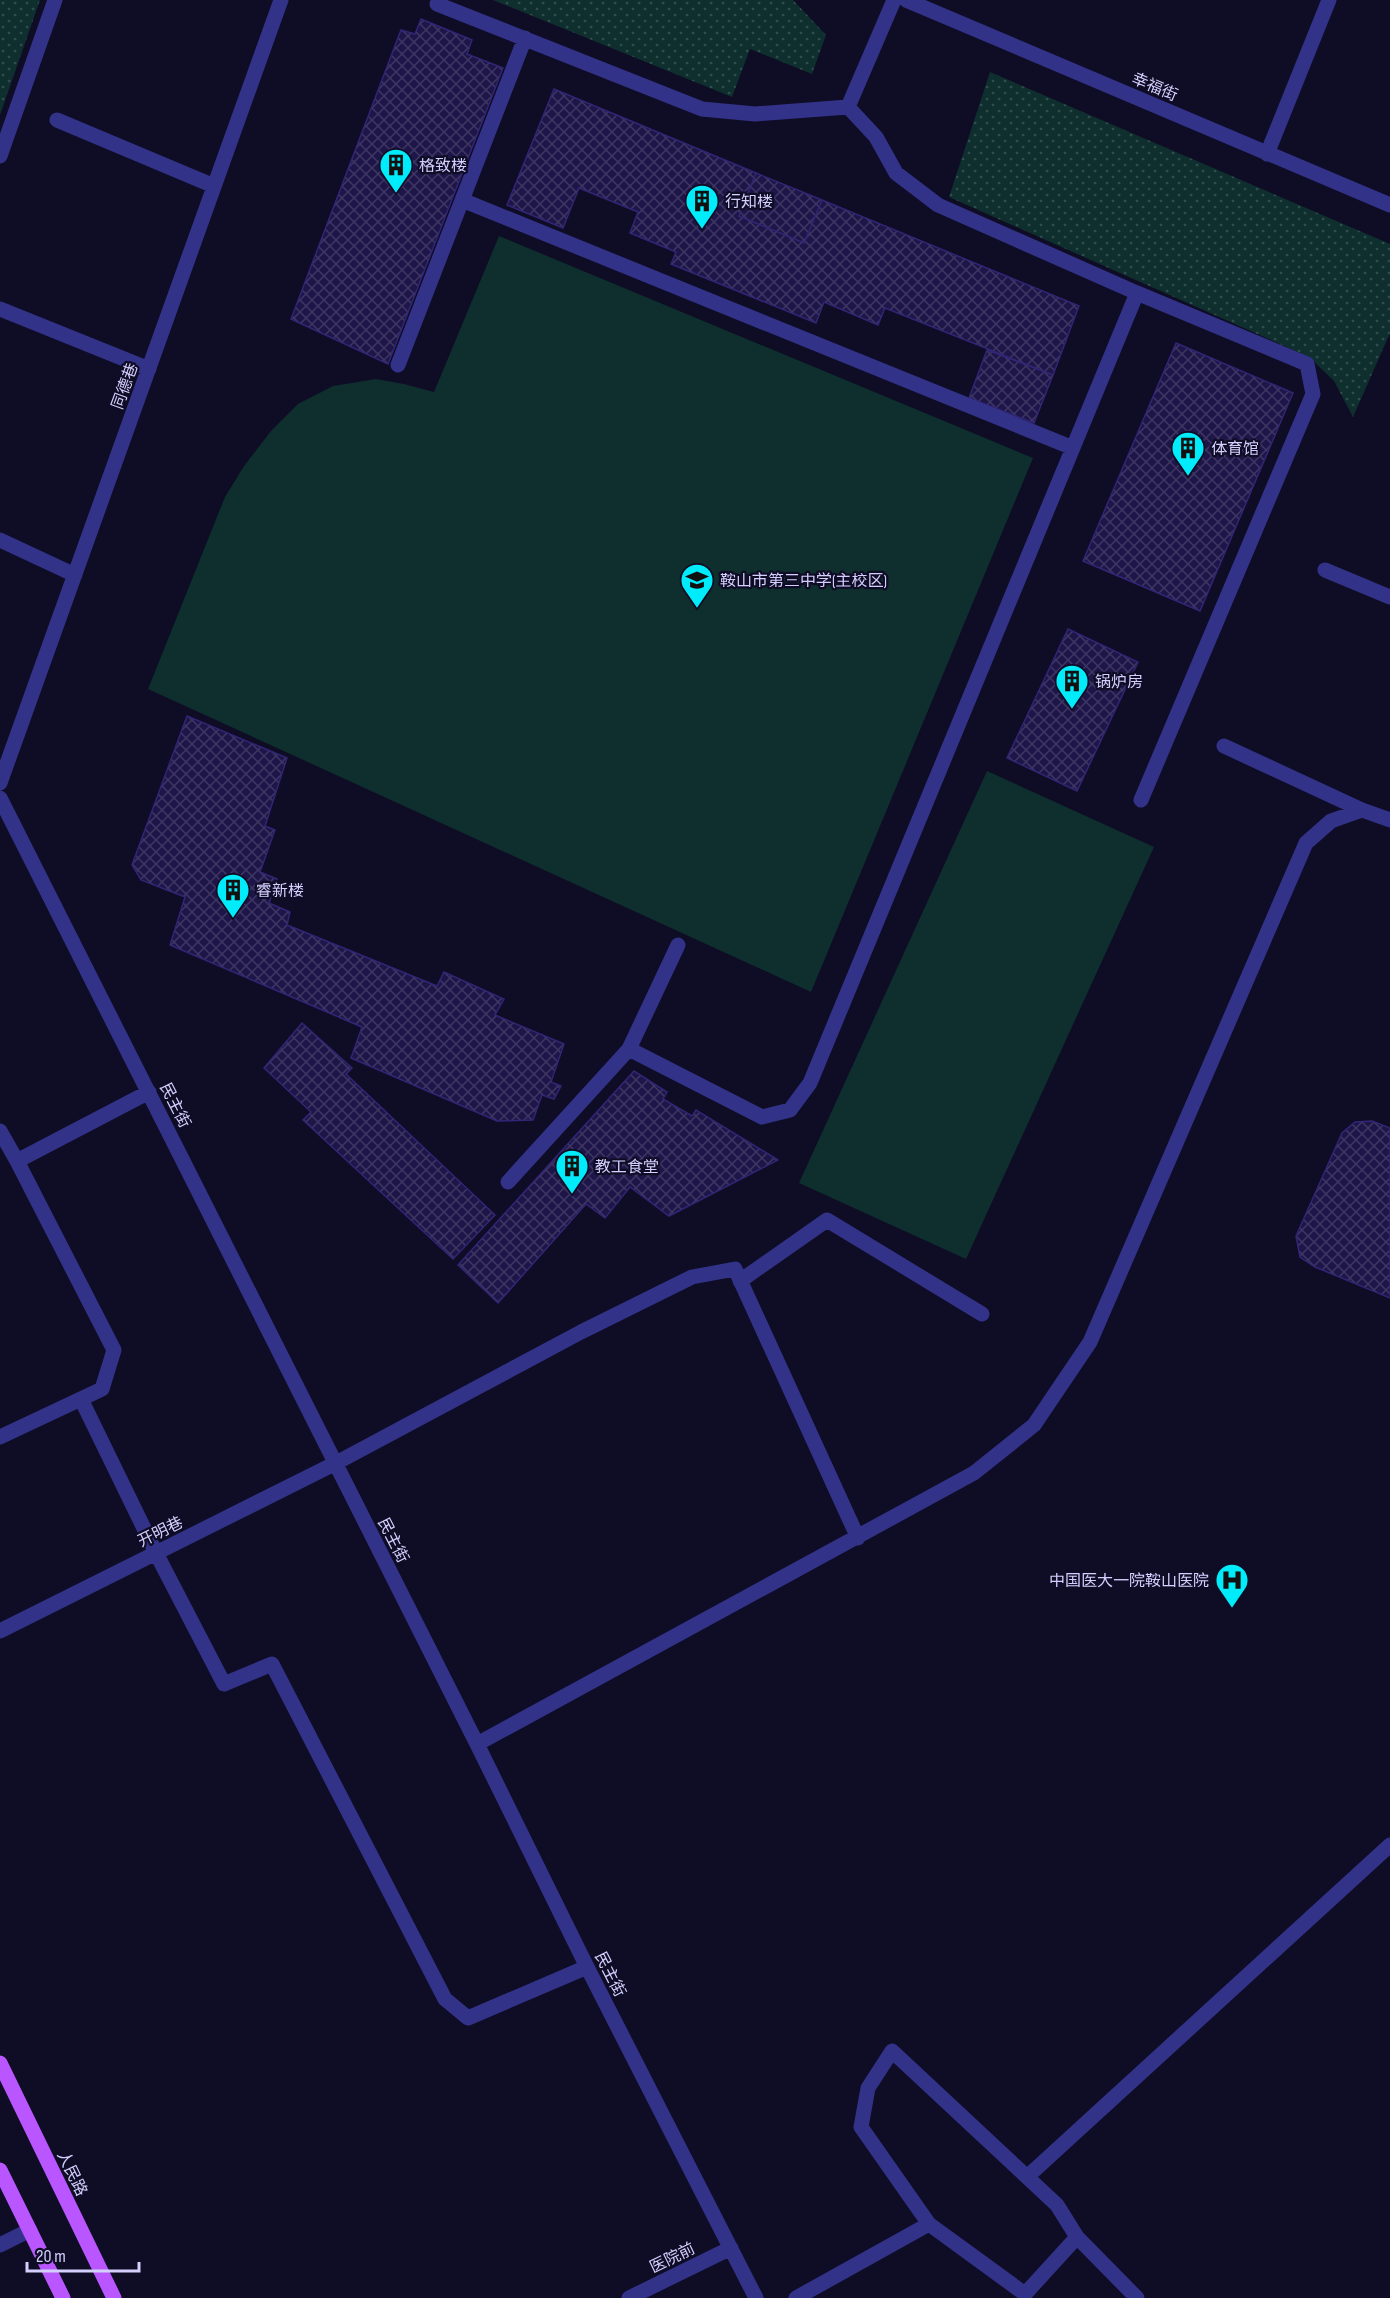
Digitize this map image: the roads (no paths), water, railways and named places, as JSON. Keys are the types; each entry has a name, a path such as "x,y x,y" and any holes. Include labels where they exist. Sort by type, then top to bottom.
{"main road":[{"name":"人民路","path":"0,2063 114,2298"},
{"path":"0,2170 63,2298"}],"street":[{"path":"0,156 55,0"},
{"name":"同德巷","path":"0,783 281,0"},
{"path":"848,107 894,0"},
{"name":"幸福街","path":"906,0 1390,205"},
{"path":"1268,153 1329,0"},
{"path":"437,4 702,109 755,114 848,107"},
{"path":"398,365 525,38"},
{"path":"848,107 876,137 896,173 938,205 1137,293 1306,364 1313,394 1141,800"},
{"path":"57,120 214,186"},
{"path":"462,200 1072,448"},
{"path":"629,1049 762,1117 790,1110 810,1083 1137,293"},
{"path":"0,309 149,369"},
{"path":"0,540 75,575"},
{"path":"1325,570 1390,597"},
{"path":"1224,746 1362,810 1390,820"},
{"name":"民主街","path":"0,798 336,1463 587,1967 756,2298"},
{"path":"477,1744 974,1473 1034,1425 1090,1342 1306,843 1331,821 1362,810"},
{"path":"508,1182 629,1049 678,945"},
{"path":"18,1161 149,1092"},
{"path":"0,1131 18,1161 114,1350 102,1389 0,1437"},
{"path":"858,1538 740,1281 827,1220 982,1314"},
{"name":"开明巷","path":"0,1630 336,1463 581,1332 692,1277 735,1269 740,1281"},
{"path":"81,1399 156,1553 224,1684 272,1664 445,1999 468,2018 587,1967"},
{"path":"1028,2176 1390,1845"},
{"path":"1077,2237 1025,2294 929,2224 861,2127 868,2088 892,2051 1057,2205 1077,2237 1137,2298"},
{"path":"796,2298 929,2224"},
{"path":"0,2245 30,2230"},
{"name":"医院前","path":"628,2298 730,2248"}],"place":[{"name":"格致楼","path":"396,194"},
{"name":"行知楼","path":"702,230"},
{"name":"体育馆","path":"1188,477"},
{"name":"鞍山市第三中学(主校区)","path":"697,609"},
{"name":"锅炉房","path":"1072,710"},
{"name":"睿新楼","path":"233,919"},
{"name":"教工食堂","path":"572,1195"},
{"name":"中国医大一院鞍山医院","path":"1232,1609"}]}
